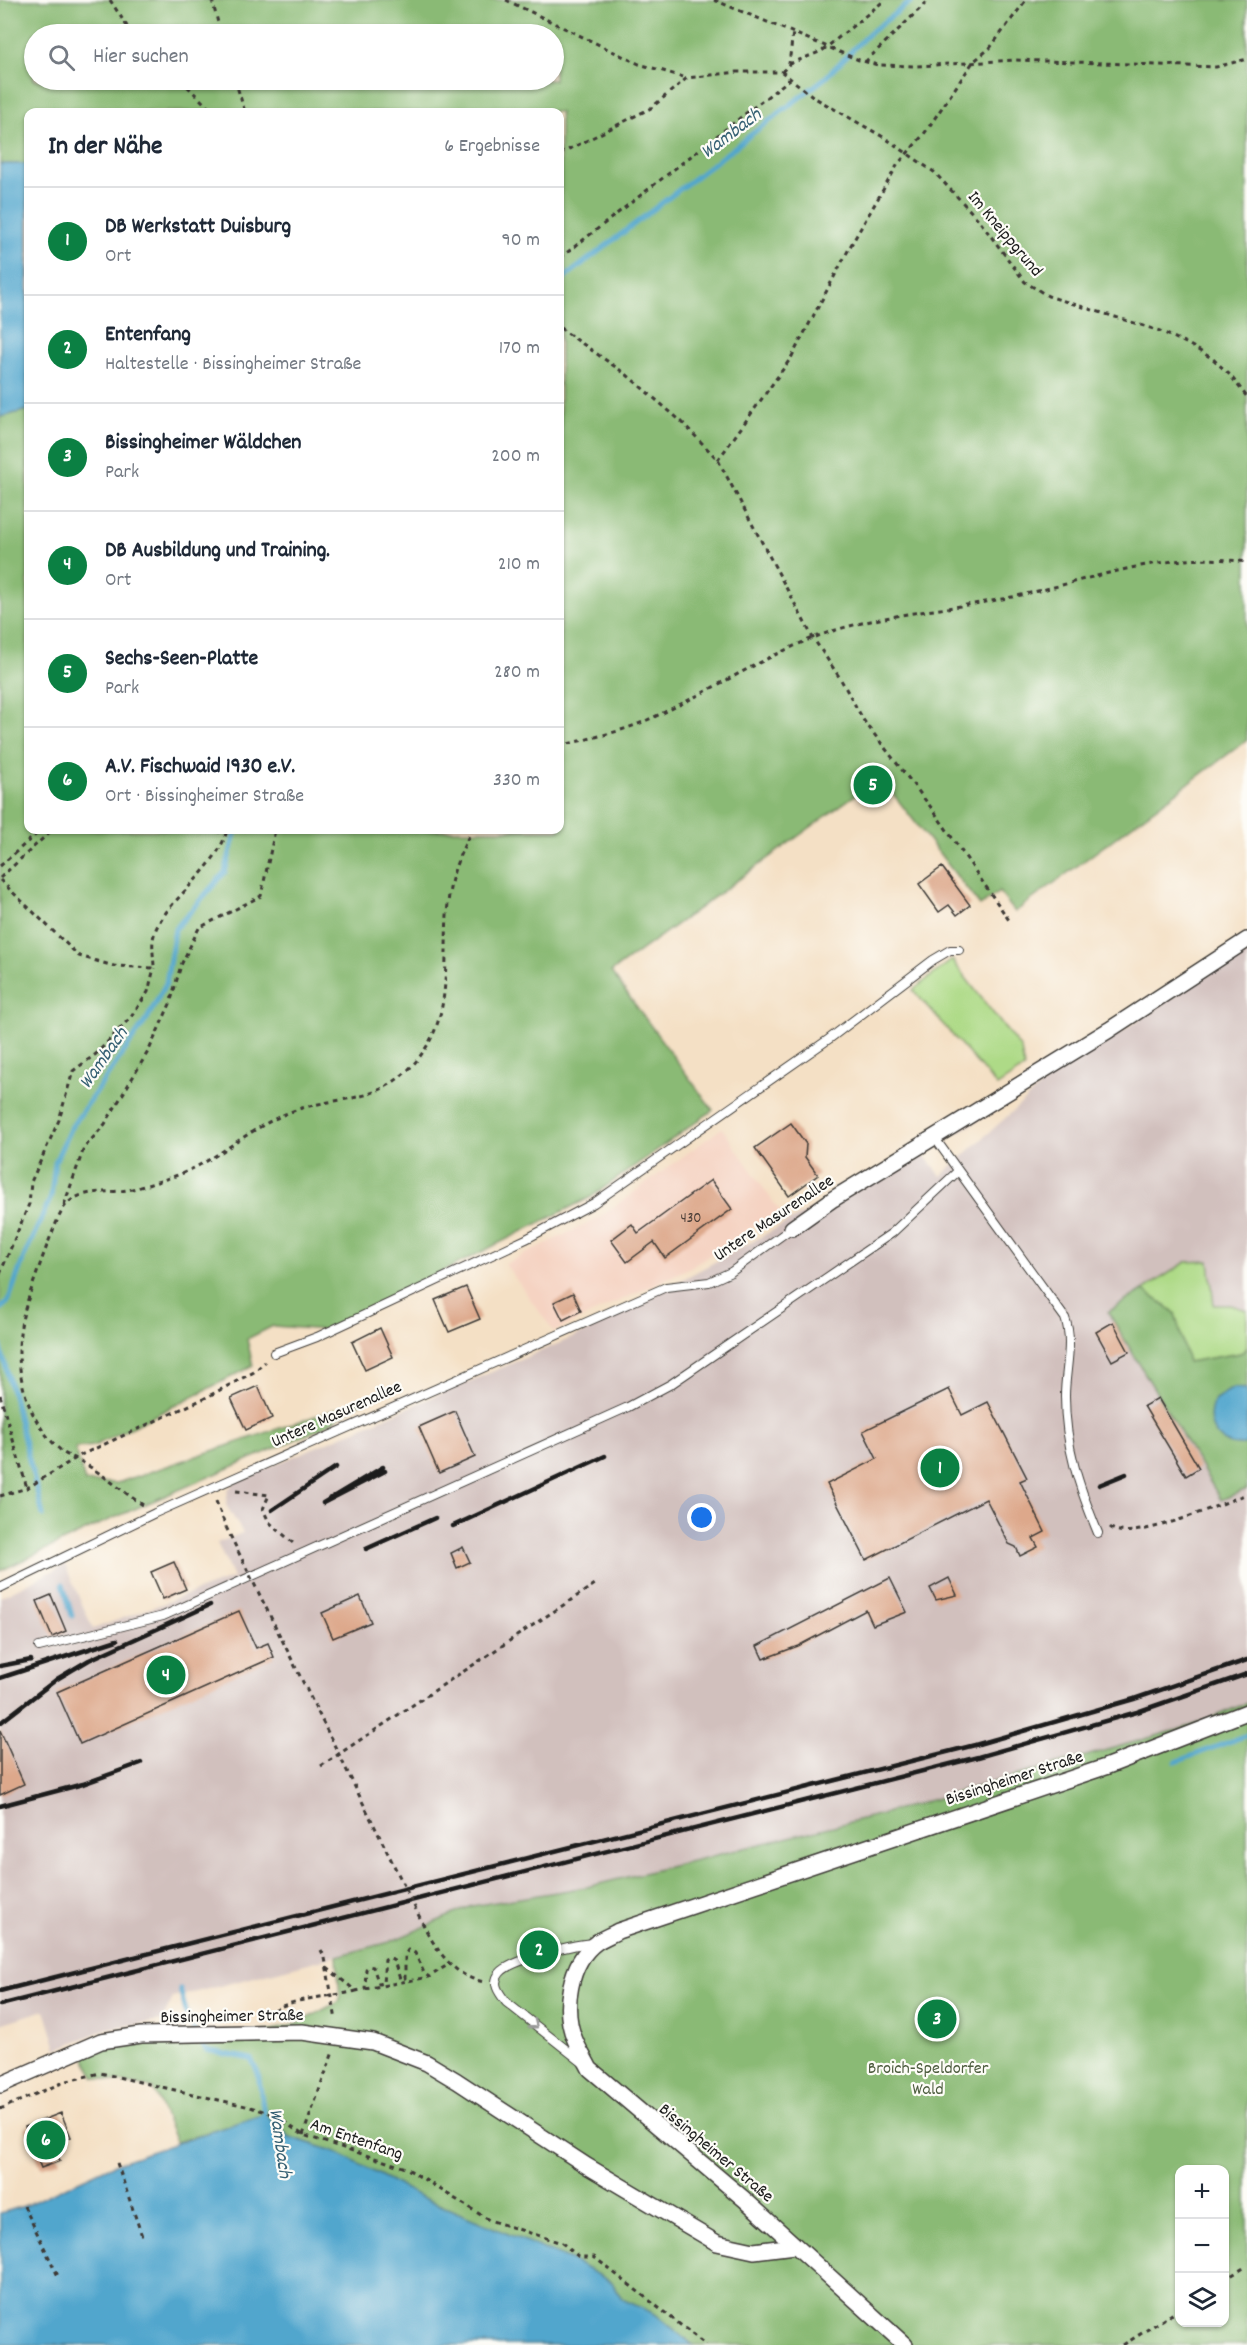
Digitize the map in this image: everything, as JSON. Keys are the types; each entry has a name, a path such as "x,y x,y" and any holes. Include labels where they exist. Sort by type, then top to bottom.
{"street":[{"name":"Untere Masurenallee","path":"792,1228 833,1199 1109,1030 1247,940"},
{"name":"Bissingheimer Straße","path":"794,2246 744,2199 590,2069 574,2039 568,2013 571,1984 580,1964 596,1943 618,1931 687,1906 1105,1767 1247,1712"},
{"name":"Bissingheimer Straße","path":"0,2085 101,2041 141,2035 264,2032 339,2036 373,2042 427,2063 587,2166 717,2243 754,2251 794,2246"},
{"path":"794,2246 905,2345"}],"lane":[{"path":"274,1353 368,1314 526,1239 594,1203 829,1039 933,960 950,950 958,950"},
{"path":"934,1137 957,1172 1065,1318 1069,1336 1065,1395 1068,1446 1079,1486 1098,1533"},
{"path":"39,1647 163,1616 306,1554 628,1407 671,1384 892,1233 957,1172"},
{"name":"Untere Masurenallee","path":"0,1588 154,1513 666,1287 709,1282 731,1272 792,1228"},
{"path":"590,2069 506,2002 496,1983 500,1973 510,1965 580,1943 596,1943"}],"path":[{"path":"110,0 126,24"},
{"path":"212,0 218,24"},
{"path":"506,0 556,24"},
{"path":"714,0 865,62 917,66 1016,60 1216,67 1247,59"},
{"path":"564,28 639,64 687,78 737,72 782,72 789,64 817,54 885,0"},
{"path":"865,62 929,0"},
{"path":"718,460 791,358 851,244 891,176 936,118 973,62 990,48 1026,0"},
{"path":"789,64 793,33"},
{"name":"Im Kneippgrund","path":"782,72 815,99 908,153 955,193 1025,282 1048,296 1160,331 1188,344 1213,359 1230,375 1247,397"},
{"path":"564,152 651,108 687,78"},
{"path":"564,255 789,78"},
{"path":"191,90 209,108"},
{"path":"238,90 244,108"},
{"path":"564,331 627,375 682,422 718,460 813,638 840,678 864,721 933,810 1011,922"},
{"path":"564,745 636,724 813,638 900,613 1011,597 1135,565 1215,558 1247,562"},
{"path":"0,866 36,834"},
{"path":"48,834 0,879 79,956 114,966 154,968"},
{"path":"222,834 225,837"},
{"path":"0,1274 29,1204 31,1182 59,1120 73,1071 96,1054 131,1017 148,992 154,968 153,939 168,911 211,865 226,834"},
{"path":"154,1513 63,1452 31,1413 22,1378 19,1352 20,1327 27,1301 64,1207 84,1148 105,1124 149,1050 170,1004 181,965 200,928 261,896 274,834"},
{"path":"64,1207 82,1194 129,1190 193,1169 272,1119 305,1107 371,1095 408,1069 433,1037 444,1005 449,895 455,866 470,834"},
{"path":"0,1496 27,1488 74,1458 158,1422 226,1388 254,1372 274,1353"},
{"path":"0,1395 27,1488"},
{"path":"211,1489 226,1527 427,1932 449,1964 468,1977 496,1983"},
{"path":"228,1490 269,1495 263,1509 269,1522 306,1554"},
{"path":"1110,1527 1114,1531 1132,1533 1189,1516 1247,1494"},
{"path":"321,1766 598,1582"},
{"path":"303,2135 339,2036 327,1968 321,1950"},
{"path":"365,1989 366,1969 373,1967 379,1984 382,1983 385,1960 389,1958 394,1961 400,1979 405,1978 405,1955 408,1950 415,1953 424,1973 429,1977"},
{"path":"264,2032 269,2014 280,2006 301,1999 332,1997 429,1977 449,1964"},
{"path":"327,1968 356,1991"},
{"name":"Am Entenfang","path":"0,2109 67,2081 100,2073 273,2114 303,2135 406,2168 489,2220 562,2243 579,2257 594,2257 706,2345"},
{"path":"117,2163 143,2239"},
{"path":"24,2206 59,2278"},
{"path":"1229,2277 1247,2266"},
{"path":"1123,2345 1175,2312"}],"shaded area":[{"path":"1247,948 1247,1703 1191,1726 882,1814 587,1887 472,1906 390,1942 173,1998 162,2021 109,2028 57,2049 45,2010 0,2024 0,1597 65,1565 93,1629 233,1578 217,1543 243,1533 226,1505 228,1490 236,1481 588,1331 1047,1081","holes":["1043,1084 941,1176 923,1153"]},
{"path":"722,1128 783,1216 755,1226 693,1266 554,1332 505,1264 600,1217"}],"green space":[{"path":"0,0 1247,0 1247,740 1015,912 999,892 980,906 880,777 611,972 713,1110 591,1197 326,1330 273,1326 247,1339 253,1366 94,1446 75,1448 85,1482 117,1483 366,1399 322,1428 100,1524 0,1571 0,417 24,411 24,834 564,834 564,108 24,108 24,164 0,164"},
{"path":"952,960 1021,1049 1024,1068 997,1086 913,990"},
{"path":"1209,1261 1214,1305 1231,1305 1247,1310 1247,1348 1241,1353 1188,1362 1173,1311 1143,1290 1186,1262"},
{"path":"1143,1290 1175,1313 1188,1362 1241,1353 1247,1348 1247,1489 1221,1500 1108,1312"},
{"name":"Broich-Speldorfer Wald","path":"1247,1703 1247,2345 693,2345 655,2314 624,2300 612,2282 574,2262 421,2197 336,2152 290,2137 264,2115 176,2142 153,2088 94,2077 83,2054 133,2045 261,2032 293,2025 340,2001 337,1956 390,1942 472,1906 587,1887 882,1814 1191,1726"}],"water":[{"path":"0,164 24,164 24,411 0,417"},
{"path":"1233,1388 1247,1389 1247,1444 1244,1445 1226,1442 1214,1432 1211,1425 1211,1408 1215,1399"},
{"path":"264,2114 290,2137 336,2152 421,2197 574,2262 612,2282 624,2300 655,2314 693,2345 0,2345 0,2213 24,2206 117,2163"}],"building":[{"path":"942,867 970,905 957,915 949,905 939,912 919,884"},
{"path":"791,1123 806,1144 805,1157 818,1175 789,1196 755,1148"},
{"path":"711,1180 732,1209 665,1258 654,1242 627,1262 611,1240 632,1224 638,1233"},
{"path":"466,1287 480,1319 449,1332 435,1300"},
{"path":"573,1293 581,1311 563,1320 554,1302"},
{"path":"1113,1322 1129,1352 1112,1361 1096,1332"},
{"path":"380,1328 393,1357 365,1370 352,1342"},
{"path":"258,1386 272,1418 246,1430 231,1398"},
{"path":"949,1389 962,1415 988,1402 1027,1478 1020,1481 1045,1532 1033,1538 1038,1547 1020,1556 1016,1547 1009,1544 986,1499 866,1560 827,1484 877,1459 863,1431"},
{"path":"1158,1398 1199,1468 1186,1476 1144,1406"},
{"path":"455,1411 475,1457 439,1473 419,1427"},
{"path":"463,1547 470,1562 457,1568 451,1553"},
{"path":"174,1562 186,1589 163,1599 151,1572"},
{"path":"890,1578 907,1612 873,1625 866,1610 798,1646 763,1659 757,1646"},
{"path":"949,1578 957,1595 936,1600 930,1588"},
{"path":"51,1595 66,1631 52,1637 37,1601"},
{"path":"360,1596 371,1622 333,1638 322,1613"},
{"path":"239,1611 256,1648 268,1643 274,1657 80,1744 57,1692"},
{"path":"0,1730 24,1784 0,1795"},
{"path":"61,2113 71,2137 53,2144 60,2161 41,2168 25,2127"}],"waterway":[{"name":"Wambach","path":"564,278 825,78 868,34 913,0"},
{"name":"Wambach","path":"0,1309 8,1302 24,1257 51,1197 55,1162 70,1129 147,1019 166,983 175,929 225,872 235,834"},
{"name":"Wambach","path":"0,1344 43,1515"},
{"name":"Wambach","path":"63,1584 72,1616"},
{"path":"1176,1762 1247,1735"},
{"name":"Wambach","path":"180,1989 188,2020 206,2050 251,2059 258,2073 265,2121"}],"railway":[{"path":"453,1526 605,1456"},
{"path":"272,1510 336,1467"},
{"path":"383,1467 323,1503 385,1471"},
{"path":"1099,1485 1126,1474"},
{"path":"366,1549 435,1518"},
{"path":"0,1723 57,1679 89,1660 210,1605"},
{"path":"0,1678 117,1640"},
{"path":"0,1666 31,1660"},
{"path":"0,1991 975,1745 1134,1699 1247,1660"},
{"path":"0,2005 978,1757 1137,1712 1247,1674"},
{"path":"0,1806 83,1784 141,1763"}],"place":[{"name":"Sechs-Seen-Platte","path":"873,785"},
{"name":"DB Werkstatt Duisburg","path":"940,1468"},
{"name":"DB Ausbildung und Training.","path":"166,1675"},
{"name":"Entenfang","path":"539,1950"},
{"name":"Bissingheimer Wäldchen","path":"937,2019"},
{"name":"A.V. Fischwaid 1930 e.V.","path":"46,2140"}]}
